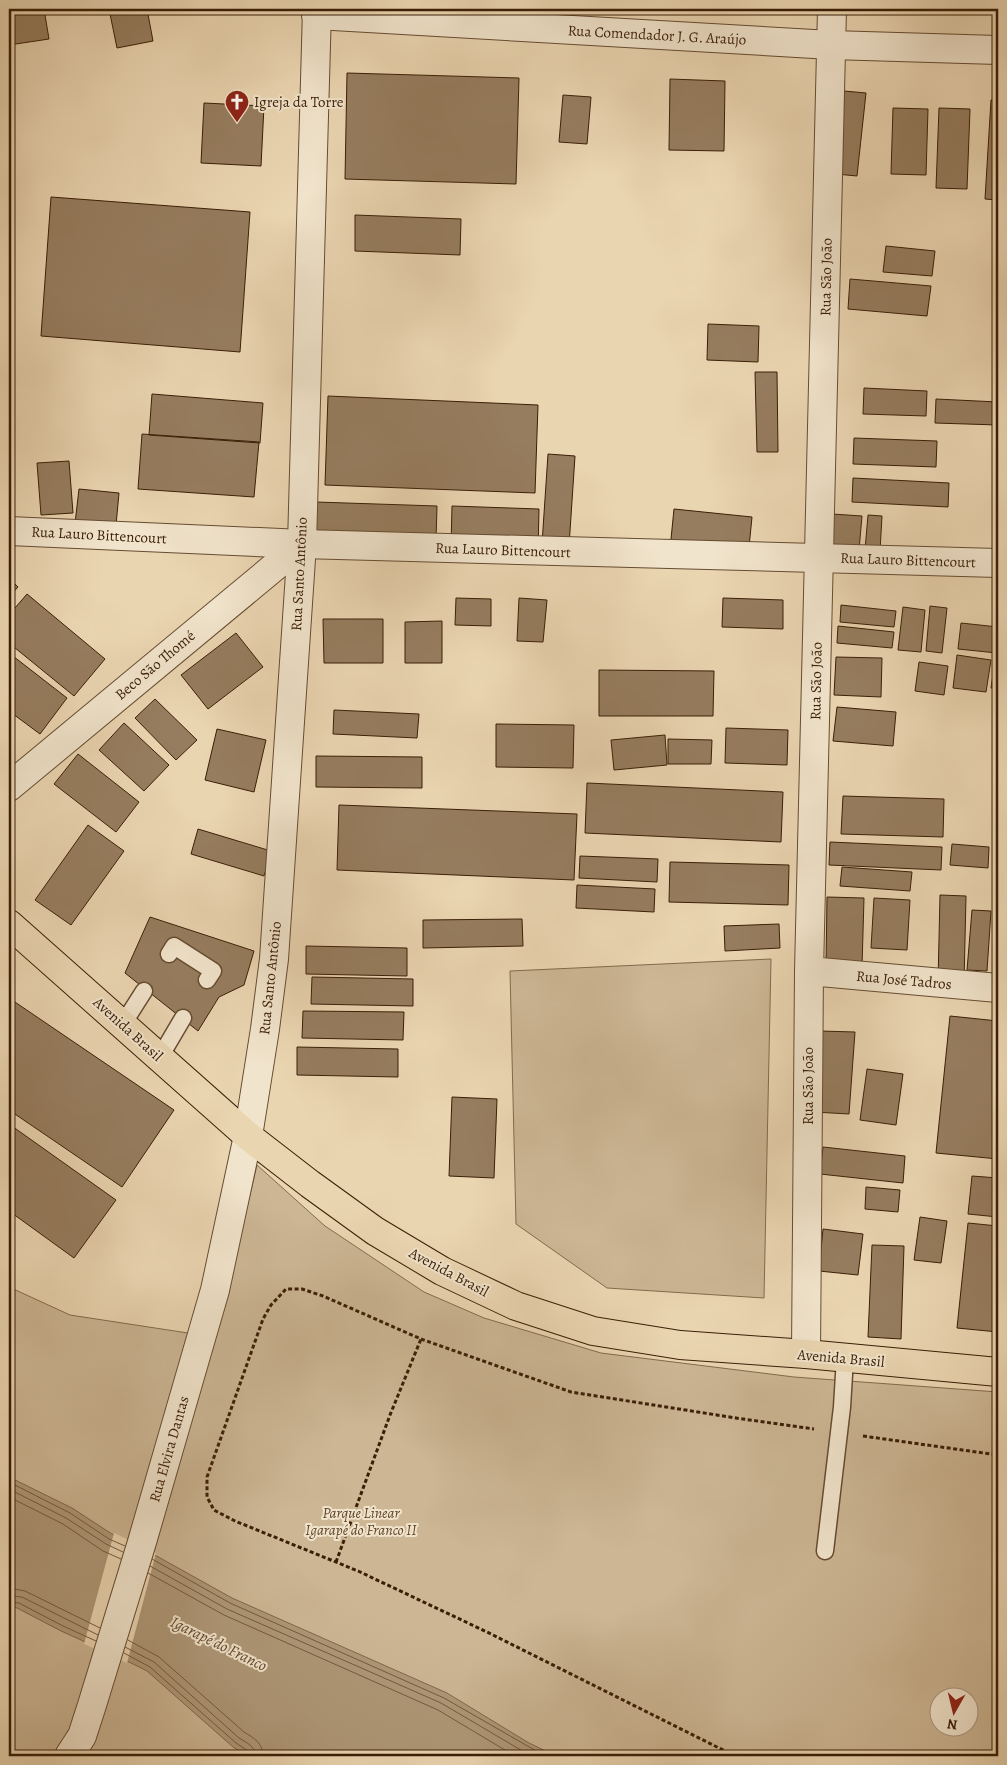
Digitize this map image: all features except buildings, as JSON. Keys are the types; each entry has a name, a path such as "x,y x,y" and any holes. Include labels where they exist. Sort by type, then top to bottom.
{"highway":[{"name":"Avenida Brasil","path":"9,924 248,1136 374,1231 442,1272 516,1306 593,1331 680,1345 806,1354 998,1372"}],"street":[{"name":"Rua São João","path":"806,1354 809,971 832,9"},
{"name":"Rua Comendador J. G. Araújo","path":"316,12 831,45 998,50"},
{"name":"Rua Santo Antônio","path":"248,1136 274,959 302,544 316,12"},
{"name":"Rua Lauro Bittencourt","path":"9,531 302,544 998,563"},
{"name":"Beco São Thomé","path":"9,787 302,544"},
{"name":"Rua José Tadros","path":"809,971 998,988"},
{"name":"Rua Elvira Dantas","path":"70,1756 82,1736 92,1705 150,1515 215,1290 248,1136"}],"lane":[{"path":"169,954 174,946 213,971 207,980"},
{"path":"123,1024 144,991"},
{"path":"160,1057 183,1018"},
{"path":"825,1550 842,1407 845,1358"}],"path":[{"path":"735,1756 487,1632 336,1562 235,1521 214,1510 207,1497 207,1477 263,1319 271,1305 286,1289 302,1289 323,1296 421,1339 571,1392 736,1418 998,1455"},
{"path":"336,1562 390,1415 421,1339"}],"green space":[{"path":"771,959 764,1298 607,1288 516,1224 510,971"},
{"name":"Parque Linear Igarapé do Franco II","path":"257,1165 325,1226 424,1292 484,1318 601,1353 794,1377 998,1392 998,1756 9,1756 9,1287 70,1315 214,1337 229,1284"}],"water":[{"name":"Igarapé do Franco","path":"9,1477 72,1508 112,1534 153,1554 232,1598 447,1693 529,1743 556,1756 248,1756 233,1747 147,1671 61,1631 17,1608 9,1607"}],"pier":[{"path":"114,1533 156,1553 127,1663 84,1644"}],"place":[{"name":"Igreja da Torre","path":"237,123"}]}
